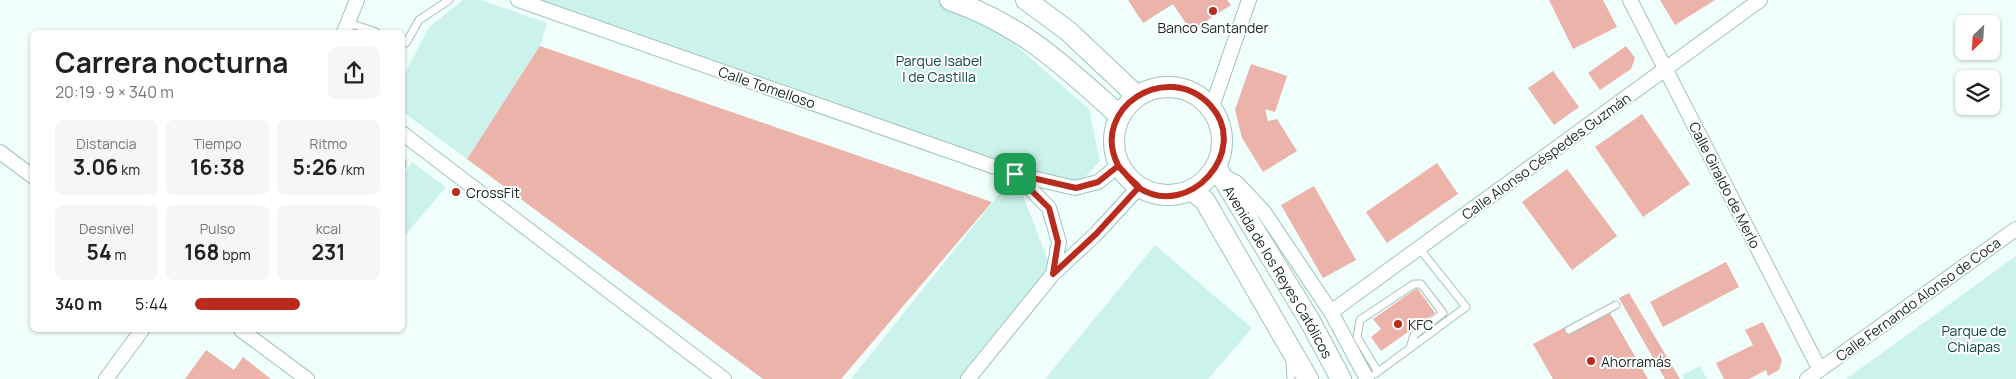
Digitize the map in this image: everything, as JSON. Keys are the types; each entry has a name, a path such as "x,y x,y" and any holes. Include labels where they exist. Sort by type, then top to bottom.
{"main road":[{"path":"950,0 1011,27 1052,56 1119,115"},
{"path":"1026,0 1068,31 1136,95"},
{"path":"1178,87 1192,91 1212,107 1221,126 1223,144 1218,171 1211,174 1192,190 1170,196 1154,194 1139,187 1118,166 1113,146 1113,135 1119,115 1136,95 1150,88 1178,87"},
{"name":"Avenida de los Reyes Católicos","path":"1218,171 1310,321 1341,379"},
{"name":"Avenida de los Reyes Católicos","path":"1192,190 1205,201 1308,379"}],"street":[{"path":"346,28 357,0"},
{"name":"Calle Tomelloso","path":"518,0 1015,174 1076,188 1098,182 1118,166"},
{"path":"1212,107 1249,0"},
{"name":"Calle Giraldo de Merlo","path":"1630,0 1820,370"},
{"name":"Calle Alonso Céspedes Guzmán","path":"1331,312 1760,0"},
{"path":"405,135 724,379"},
{"path":"0,152 30,174"},
{"path":"1218,171 1237,183 1264,212 1331,312 1371,377"},
{"name":"Calle Tomelloso","path":"1015,174 1049,208 1058,242 1053,274"},
{"path":"968,379 1053,274 1096,234 1139,187"},
{"name":"Calle Fernando Alonso de Coca","path":"1807,379 2016,229"},
{"path":"106,379 141,332"},
{"path":"244,332 307,379"}],"lane":[{"path":"405,43 419,20 449,0"},
{"path":"346,28 361,30"},
{"path":"1410,348 1414,335 1443,313 1421,284 1414,284 1360,320 1357,337 1371,377 1466,307 1419,248"},
{"path":"1569,330 1616,305"},
{"path":"1290,348 1291,379"}],"green space":[{"path":"463,0 481,0 547,23 540,46 467,159 405,113 405,71 429,27"},
{"name":"Parque Isabel I de Castilla","path":"533,0 950,0 974,9 1089,109 1100,161 1075,188"},
{"path":"412,162 446,187 405,236 405,172"},
{"path":"1015,174 1053,274 966,379 851,379"},
{"path":"1155,245 1252,328 1208,379 1045,379"},
{"name":"Parque de Chiapas","path":"2016,256 2016,379 1846,379"},
{"path":"1700,366 1707,379 1684,379 1682,375"}],"building":[{"path":"1128,0 1227,0 1231,5 1191,31 1173,4 1143,23"},
{"path":"1549,0 1603,0 1617,27 1573,49"},
{"path":"1660,0 1715,0 1675,25"},
{"path":"540,46 992,202 841,379 763,379 467,159"},
{"path":"1626,46 1635,58 1631,69 1600,90 1588,73"},
{"path":"1251,64 1287,76 1275,112 1265,109 1268,121 1277,119 1297,151 1263,172 1242,138 1235,110"},
{"path":"1553,71 1579,107 1554,125 1528,88"},
{"path":"1642,114 1690,184 1643,217 1595,147"},
{"path":"1437,163 1458,194 1387,243 1366,212"},
{"path":"1567,169 1617,236 1572,270 1522,202"},
{"path":"1314,186 1356,260 1323,278 1281,205"},
{"path":"1726,262 1739,287 1663,327 1650,302"},
{"name":"KFC","path":"1417,288 1435,313 1381,351 1371,337 1381,329 1373,319"},
{"path":"1629,293 1680,379 1665,379 1619,298"},
{"name":"Ahorramás","path":"1610,313 1648,379 1553,379 1533,344 1567,326 1571,333"},
{"path":"1763,322 1782,360 1779,370 1768,376 1766,370 1749,379 1724,379 1716,363 1753,345 1745,330"},
{"path":"206,350 234,370 243,357 271,379 185,379"}],"place":[{"name":"Banco Santander","path":"1213,11"},
{"name":"CrossFit","path":"456,192"},
{"name":"KFC","path":"1398,324"},
{"name":"Ahorramás","path":"1591,361"}],"route":[{"path":"1015,174 1049,208 1058,242 1053,274 1096,234 1139,187 1118,166 1113,146 1113,135 1119,115 1136,95 1150,88 1164,86 1192,91 1212,107 1221,126 1223,144 1216,167 1211,174 1192,190 1170,196 1154,194 1139,187 1118,166 1098,182 1076,188 1015,174"}]}
